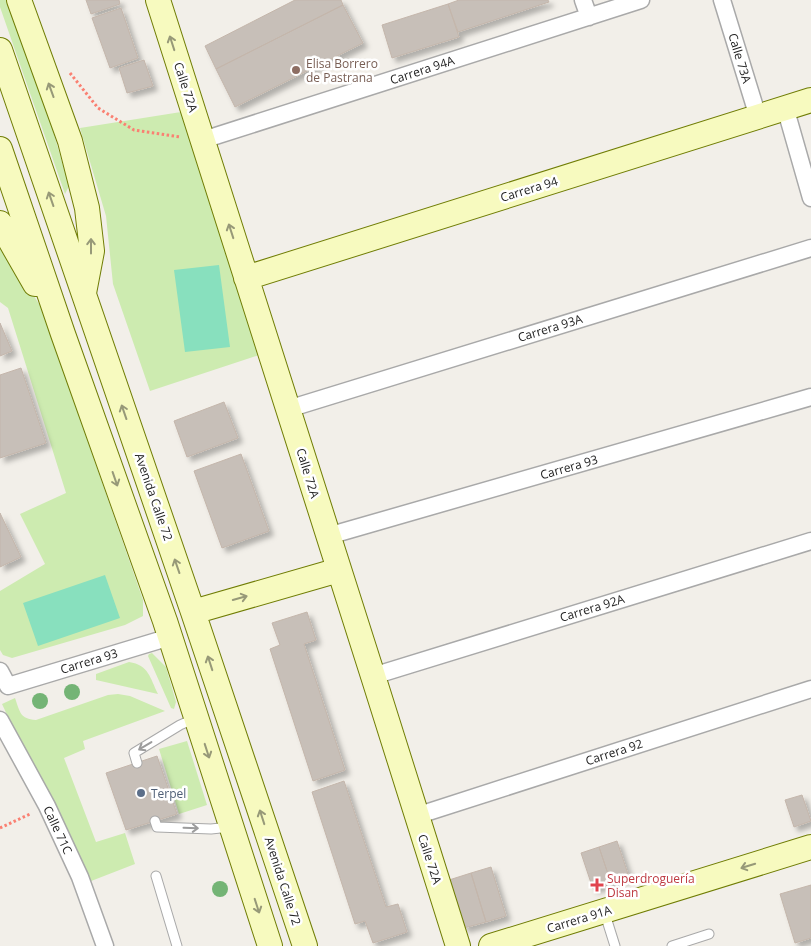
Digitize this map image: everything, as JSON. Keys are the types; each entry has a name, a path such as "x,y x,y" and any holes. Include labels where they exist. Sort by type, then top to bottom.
{"main road":[{"path":"19,0 70,141 87,208 92,252 84,294"},
{"name":"Calle 72A","path":"158,0 374,676 458,946"},
{"name":"Avenida Calle 72","path":"0,50 193,612 305,946"},
{"name":"Carrera 94","path":"246,278 811,100"},
{"path":"0,149 170,637 270,946"},
{"path":"0,223 63,334"},
{"path":"193,612 339,570"},
{"name":"Carrera 91A","path":"490,946 811,847"}],"street":[{"path":"584,0 589,17"},
{"name":"Carrera 94A","path":"203,140 641,0"},
{"name":"Calle 73A","path":"722,0 758,117"},
{"path":"787,114 811,198"},
{"name":"Carrera 93A","path":"288,409 811,248"},
{"name":"Carrera 93","path":"328,536 811,397"},
{"name":"Carrera 92A","path":"374,676 811,541"},
{"name":"Carrera 93","path":"0,670 8,686 170,637"},
{"name":"Carrera 92","path":"416,816 811,689"},
{"name":"Calle 71C","path":"0,720 47,806 80,877 105,946"},
{"path":"786,855 811,862"}],"lane":[{"path":"137,763 134,753 180,725 196,718"},
{"path":"155,821 157,827 211,829 231,826"},
{"path":"156,876 177,946"},
{"path":"604,911 615,946"},
{"path":"672,946 710,934"}],"path":[{"path":"65,67 98,108 134,130 203,140"},
{"path":"0,828 47,806"}],"green space":[{"path":"0,0 7,0 51,124 69,186 65,194 0,7"},
{"path":"181,112 262,354 150,391 113,284 106,216 80,128"},
{"path":"0,243 41,307 143,600 143,616 125,625 12,658 3,655 0,650 0,591 45,564 20,514 66,493 8,308 0,302"},
{"path":"219,265 230,347 185,352 174,270"},
{"path":"105,575 120,618 38,646 23,603"},
{"path":"152,653 166,667 176,702 174,709 171,708 148,656"},
{"path":"129,662 145,669 158,694 96,680 96,674"},
{"path":"108,695 130,696 165,711 83,741 85,749 64,758 96,842 125,833 135,864 86,883 2,704 15,698 21,714 36,720"},
{"path":"187,741 207,805 179,814 159,749"}],"building":[{"path":"86,0 119,0 120,4 91,14"},
{"path":"295,0 341,0 343,5 216,69 205,46"},
{"path":"459,0 548,0 549,2 458,32 448,4"},
{"path":"448,4 459,37 392,58 382,25"},
{"path":"343,5 363,43 235,107 216,69"},
{"path":"121,8 138,58 110,68 92,18"},
{"path":"144,60 153,86 127,93 119,68"},
{"path":"0,323 12,351 0,356"},
{"path":"21,368 46,443 0,458 0,375"},
{"path":"224,402 238,438 187,457 174,421"},
{"path":"241,454 269,531 222,548 194,471"},
{"path":"0,513 21,557 0,567"},
{"path":"307,612 316,640 304,644 345,770 313,781 270,649 280,645 272,623"},
{"name":"Terpel","path":"157,756 177,814 126,830 106,773"},
{"path":"344,781 386,907 398,904 407,932 373,943 365,921 355,924 312,792"},
{"path":"802,795 811,821 794,827 785,800"},
{"path":"617,841 629,877 611,883 599,847"},
{"path":"599,847 611,883 593,889 581,853"},
{"path":"491,867 506,916 486,922 471,873"},
{"path":"471,873 486,922 464,928 449,880"},
{"path":"811,885 811,938 795,943 780,894"}],"place":[{"name":"Elisa Borrero de Pastrana","path":"296,70"},
{"name":"Terpel","path":"141,793"},
{"name":"Superdroguería Disan","path":"597,885"}]}
